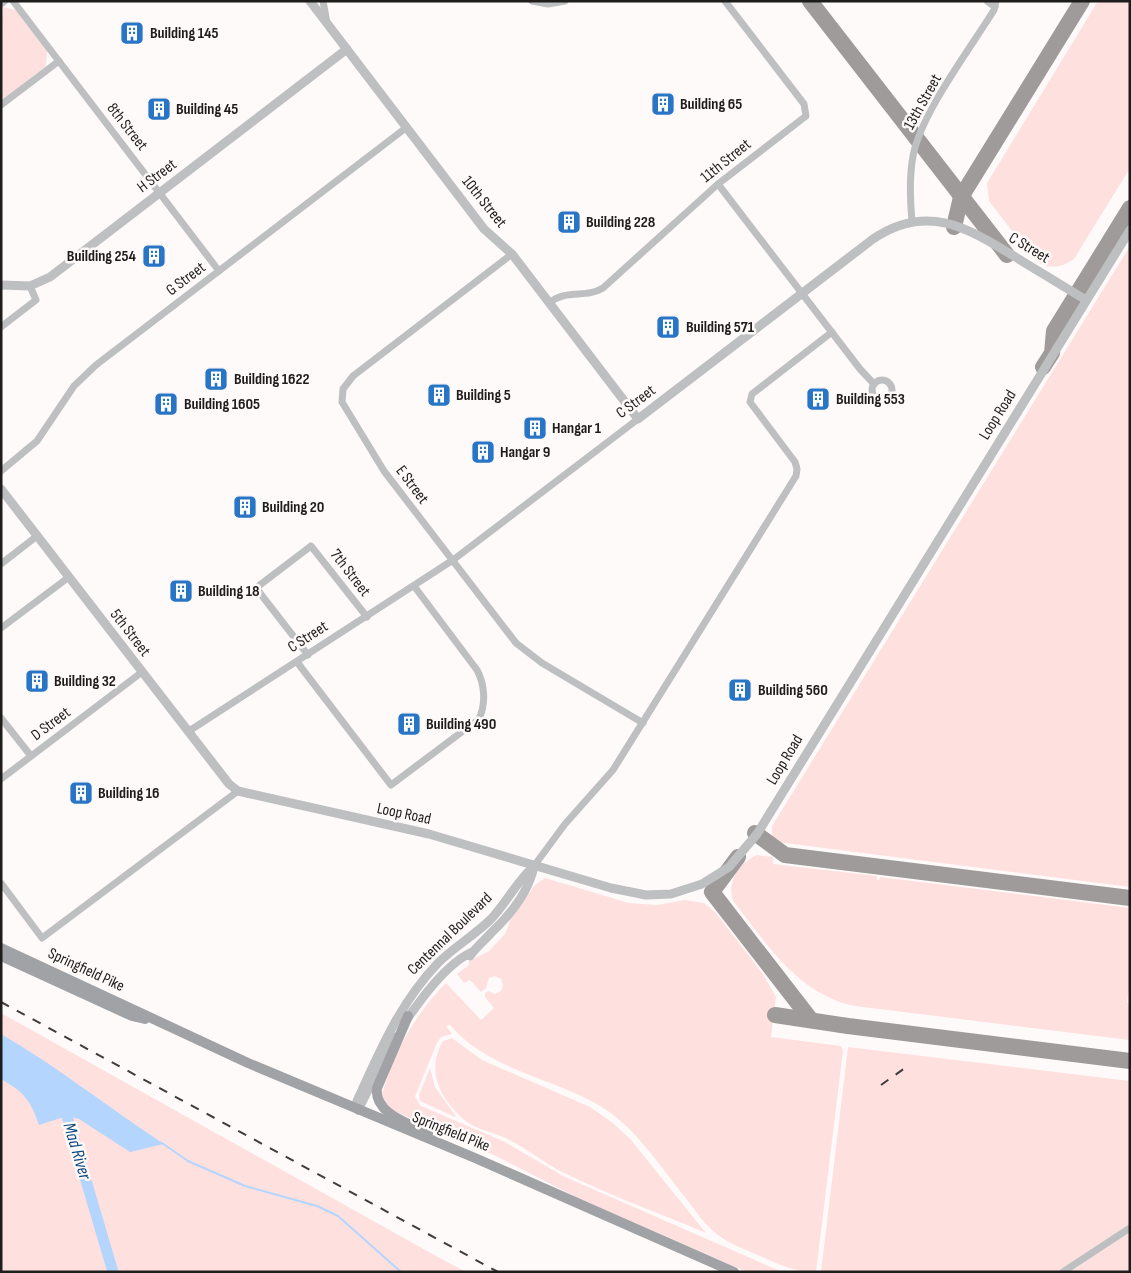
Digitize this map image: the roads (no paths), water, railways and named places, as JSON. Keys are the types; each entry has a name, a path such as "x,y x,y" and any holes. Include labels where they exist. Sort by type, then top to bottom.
{"main road":[{"name":"Springfield Pike","path":"1,948 135,1009 156,1021 734,1272"},
{"name":"Springfield Pike","path":"1,956 132,1016 156,1021"},
{"path":"408,1016 377,1088 378,1103 384,1109 475,1158"}],"street":[{"path":"1,4 5,1"},
{"name":"8th Street","path":"13,1 219,271"},
{"name":"10th Street","path":"310,1 484,229 512,254 638,419"},
{"path":"323,1 328,24"},
{"path":"532,1 548,4 565,1"},
{"name":"11th Street","path":"549,303 563,294 591,293 603,288 718,184 803,120 807,110 725,1"},
{"name":"13th Street","path":"912,221 910,177 917,141 930,112 996,4 987,1"},
{"name":"H Street","path":"30,286 54,274 347,50"},
{"path":"1,105 58,61"},
{"name":"G Street","path":"1,471 22,455 42,435 70,392 90,370 407,127"},
{"path":"718,184 874,384"},
{"name":"C Street","path":"189,731 453,560 881,234 912,221 940,221 968,230 1086,300"},
{"name":"Loop Road","path":"238,791 429,834 623,892 657,895 682,891 702,884 729,866 744,852 767,819 1130,230"},
{"name":"E Street","path":"512,254 353,376 344,386 342,393 344,407 371,452 509,635 522,648 643,723"},
{"path":"1,285 30,286 36,300 1,327"},
{"path":"534,866 565,824 604,781 643,723 797,473 793,459 750,402 752,394 832,332"},
{"name":"5th Street","path":"1,489 229,784 238,791"},
{"path":"1,564 37,536"},
{"name":"7th Street","path":"308,655 256,588 311,546 367,617"},
{"path":"1,628 68,577"},
{"path":"296,662 392,785 479,718 484,703 482,683 477,670 414,586"},
{"name":"D Street","path":"1,778 142,672"},
{"path":"1,718 31,756"},
{"path":"1,883 42,938 238,791"},
{"name":"Centennal Boulevard","path":"358,1110 390,1045 408,1016 429,989 448,971 465,962 472,952 509,915 531,880 534,866"},
{"name":"Centennal Boulevard","path":"358,1110 357,1101 377,1054 408,1000 440,962 490,919 509,897 522,876 534,866"},
{"path":"1063,1272 1130,1228"}],"water":[{"path":"1,1034 43,1060 164,1144 130,1152 79,1119 67,1116 39,1125 26,1098 16,1088 1,1079"}],"waterway":[{"name":"Mad River","path":"58,1104 67,1116 113,1272"},
{"path":"162,1143 188,1161 245,1186 317,1206 338,1216 401,1272"}],"railway":[{"path":"1,1002 498,1272"},
{"path":"881,1085 905,1068"}],"place":[{"name":"Building 145","path":"132,33"},
{"name":"Building 65","path":"663,104"},
{"name":"Building 45","path":"159,109"},
{"name":"Building 228","path":"569,222"},
{"name":"Building 254","path":"154,256"},
{"name":"Building 571","path":"668,327"},
{"name":"Building 1622","path":"216,379"},
{"name":"Building 5","path":"439,395"},
{"name":"Building 553","path":"818,399"},
{"name":"Building 1605","path":"166,404"},
{"name":"Hangar 1","path":"535,428"},
{"name":"Hangar 9","path":"483,452"},
{"name":"Building 20","path":"245,507"},
{"name":"Building 18","path":"181,591"},
{"name":"Building 32","path":"37,681"},
{"name":"Building 560","path":"740,690"},
{"name":"Building 490","path":"409,724"},
{"name":"Building 16","path":"81,793"}]}
